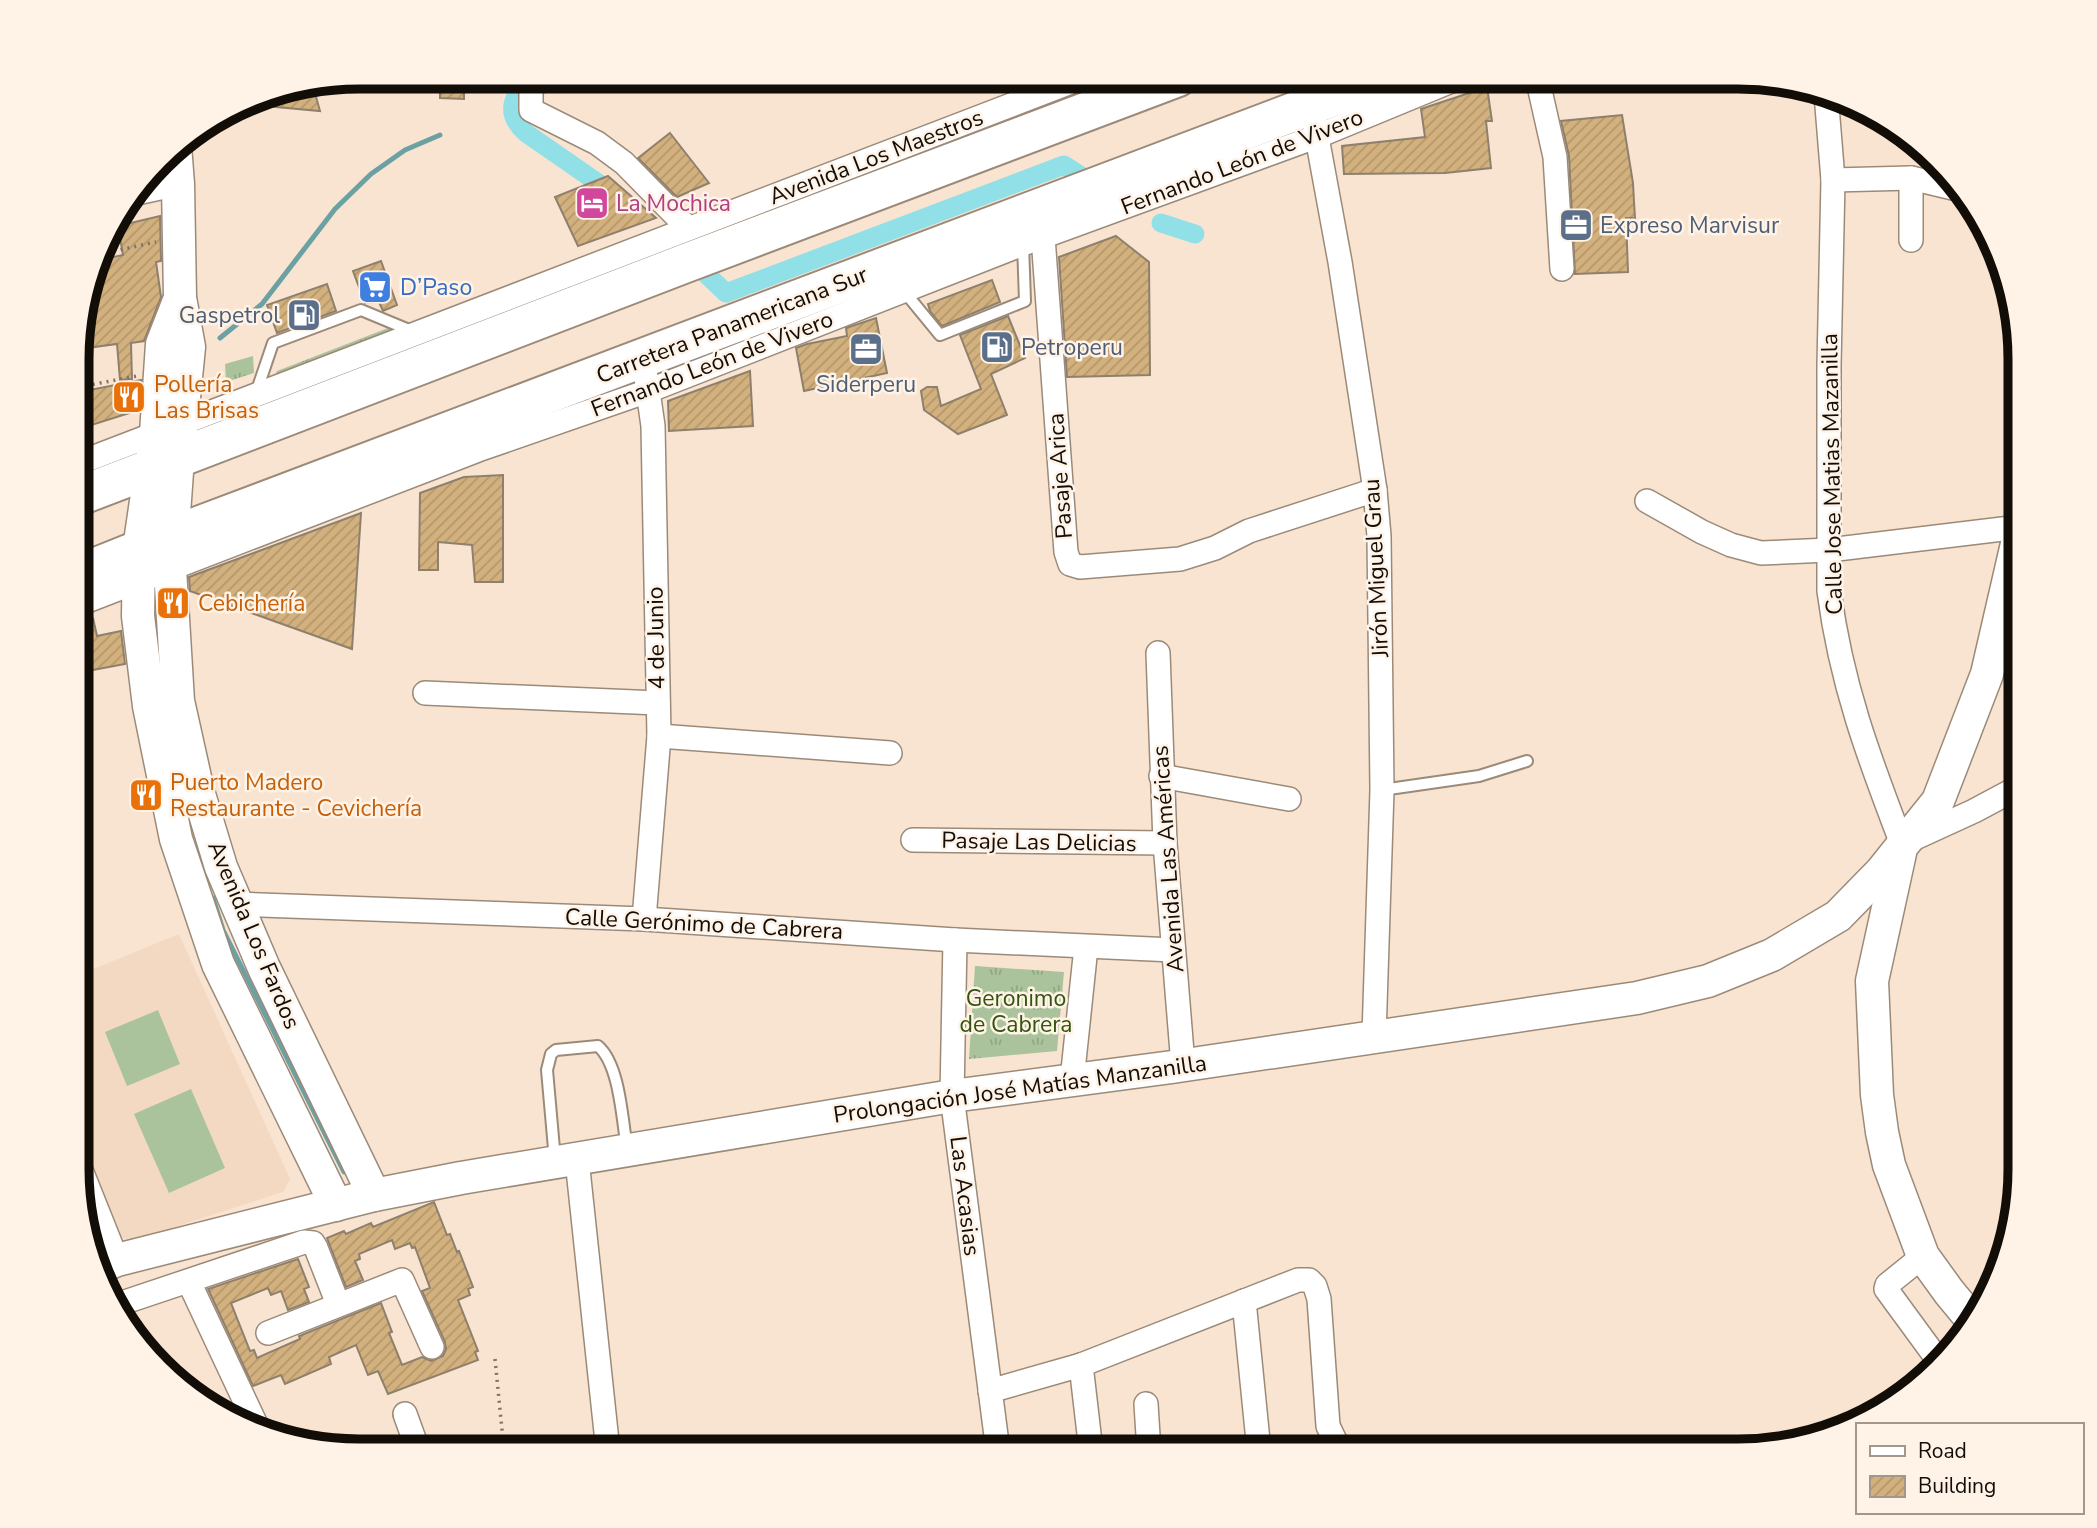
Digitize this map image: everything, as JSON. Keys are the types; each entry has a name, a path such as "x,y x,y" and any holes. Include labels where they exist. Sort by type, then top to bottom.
{"highway":[{"path":"89,490 167,446 248,415 459,351 687,246 735,245 1146,89"},
{"name":"Carretera Panamericana Sur","path":"89,572 155,559 1039,228 1129,175 1314,121 1366,89"}],"street":[{"path":"531,89 531,110 597,143 624,163 687,246"},
{"name":"Avenida Los Maestros","path":"248,415 416,333 687,246 1056,89"},
{"name":"Fernando León de Vivero","path":"646,374 903,290 1039,228 1314,121 1423,89"},
{"path":"1540,89 1555,157 1562,269"},
{"name":"Calle Jose Matias Mazanilla","path":"1827,105 1833,180 1829,365 1829,591 1834,628 1852,706 1902,844"},
{"name":"Jirón Miguel Grau","path":"1314,121 1376,490 1380,561 1382,790 1374,1036"},
{"path":"167,446 189,347 180,298 176,160"},
{"path":"1833,180 1911,178 1945,186"},
{"path":"1911,178 1911,240"},
{"path":"149,190 178,184"},
{"name":"Pasaje Arica","path":"1039,228 1066,552 1070,564 1080,567 1180,559 1215,548 1249,531 1376,490"},
{"path":"167,446 160,371 162,344 180,298"},
{"name":"4 de Junio","path":"643,919 659,736 653,426 646,374"},
{"path":"89,461 167,446"},
{"name":"Avenida Los Fardos","path":"167,446 155,559 138,617 164,703 236,904 374,1195"},
{"path":"1647,501 1702,532 1731,545 1761,553 1829,550 2008,528"},
{"path":"89,598 155,559"},
{"name":"Prolongación José Matías Manzanilla","path":"109,1264 374,1195 461,1178 952,1097 1637,998 1708,981 1772,955 1838,916 1881,872 1938,801 1987,674 2008,586"},
{"name":"Avenida Las Américas","path":"1158,653 1165,843 1183,1065"},
{"path":"425,693 658,703"},
{"name":"Avenida Los Fardos","path":"164,703 176,839 218,964 336,1205"},
{"path":"659,736 890,753"},
{"path":"1161,776 1289,799"},
{"path":"1966,1313 1923,1256 1889,1165 1882,1132 1872,1017 1872,981 1902,844 2008,793"},
{"name":"Pasaje Las Delicias","path":"913,840 1165,843"},
{"name":"Calle Gerónimo de Cabrera","path":"236,904 643,919 955,940 1173,950"},
{"name":"Las Acasias","path":"955,940 952,1097 996,1439"},
{"path":"1072,1080 1086,947"},
{"path":"566,1161 606,1439"},
{"path":"95,1225 109,1264"},
{"path":"124,1302 304,1242 313,1243 338,1304"},
{"path":"1923,1256 1887,1285 1886,1289 1934,1355"},
{"path":"268,1333 402,1280 432,1347"},
{"path":"990,1391 1081,1365 1298,1280 1309,1280 1315,1286 1319,1299 1328,1426 1334,1439"},
{"path":"189,1282 252,1416"},
{"path":"1244,1301 1258,1439"},
{"path":"1081,1365 1090,1439"},
{"path":"1146,1404 1148,1439"},
{"path":"405,1414 414,1439"}],"lane":[{"path":"903,290 940,335 1025,301 1039,228"},
{"path":"248,415 273,343 361,310 459,351"},
{"path":"1382,790 1479,776 1527,761"},
{"path":"566,1161 547,1070 551,1054 556,1050 597,1046 604,1052 613,1069 627,1151"}],"path":[{"path":"112,252 148,244"},
{"path":"89,385 160,371"},
{"path":"495,1359 503,1439"}],"shaded area":[{"path":"179,934 290,1179 283,1192 131,1241 119,1236 89,1162 89,971"}],"green space":[{"path":"388,328 398,333 274,380 277,371"},
{"path":"253,356 254,373 226,382 225,364"},
{"name":"Geronimo de Cabrera","path":"975,966 1064,972 1057,1051 969,1059"},
{"path":"158,1010 180,1064 127,1086 105,1032"},
{"path":"191,1089 225,1168 169,1193 134,1114"}],"building":[{"path":"440,89 464,89 464,99 440,98"},
{"path":"1487,89 1492,121 1486,121 1491,168 1445,173 1344,174 1342,146 1425,137 1421,109"},
{"path":"315,93 320,111 266,106"},
{"path":"1622,115 1633,183 1635,218 1626,218 1628,272 1575,274 1569,156 1561,121"},
{"path":"670,133 709,183 677,197 638,158"},
{"path":"608,176 656,218 578,246 555,197"},
{"path":"160,216 161,261 156,262 161,297 144,341 131,343 132,379 120,380 117,344 90,348 98,289 109,258 123,255 120,235 125,224"},
{"path":"1116,236 1149,262 1150,375 1067,377 1059,257"},
{"name":"D’Paso","path":"381,261 397,305 383,311 379,302 365,303 353,271"},
{"path":"992,280 1000,302 942,326 930,311 928,304"},
{"name":"Gaspetrol","path":"327,284 336,311 277,333 267,305"},
{"path":"1008,316 1025,358 991,374 1007,415 958,434 924,410 921,391 927,387 937,387 941,406 981,389 960,335"},
{"path":"876,318 887,373 804,391 796,348 847,336 846,328"},
{"path":"750,371 753,426 669,431 668,401"},
{"path":"141,380 139,410 89,426 89,390"},
{"path":"503,475 503,582 475,582 472,545 438,542 438,570 419,570 420,493 464,477"},
{"path":"361,513 352,649 190,591 189,577"},
{"path":"93,618 97,636 121,631 125,664 89,671 89,619"},
{"path":"434,1202 447,1235 450,1234 457,1252 459,1251 473,1287 468,1289 470,1295 458,1300 478,1351 475,1352 478,1360 388,1394 378,1371 368,1375 356,1345 329,1357 331,1364 285,1384 281,1375 253,1386 208,1289 298,1259 309,1287 304,1289 309,1302 288,1310 281,1291 271,1295 268,1288 231,1303 250,1351 254,1350 257,1358 300,1339 299,1336 381,1303 402,1365 422,1357 431,1361 443,1356 445,1342 422,1291 430,1288 415,1247 412,1248 410,1243 395,1249 392,1240 359,1254 360,1259 355,1261 363,1280 346,1287 327,1238 344,1231 346,1234 371,1223 373,1227"}],"waterway":[{"path":"520,89 513,105 519,126 614,194"},
{"path":"220,338 262,304 335,209 371,174 405,150 440,135"},
{"path":"706,274 726,293 1064,165 1081,176"},
{"path":"1161,223 1195,234"},
{"path":"213,898 223,930 344,1172"}],"place":[{"name":"La Mochica","path":"592,203"},
{"name":"Expreso Marvisur","path":"1576,225"},
{"name":"D’Paso","path":"375,287"},
{"name":"Gaspetrol","path":"304,315"},
{"name":"Petroperu","path":"997,347"},
{"name":"Siderperu","path":"866,349"},
{"name":"Pollería Las Brisas","path":"129,397"},
{"name":"Cebichería","path":"173,603"},
{"name":"Puerto Madero Restaurante - Cevichería","path":"146,795"}]}
